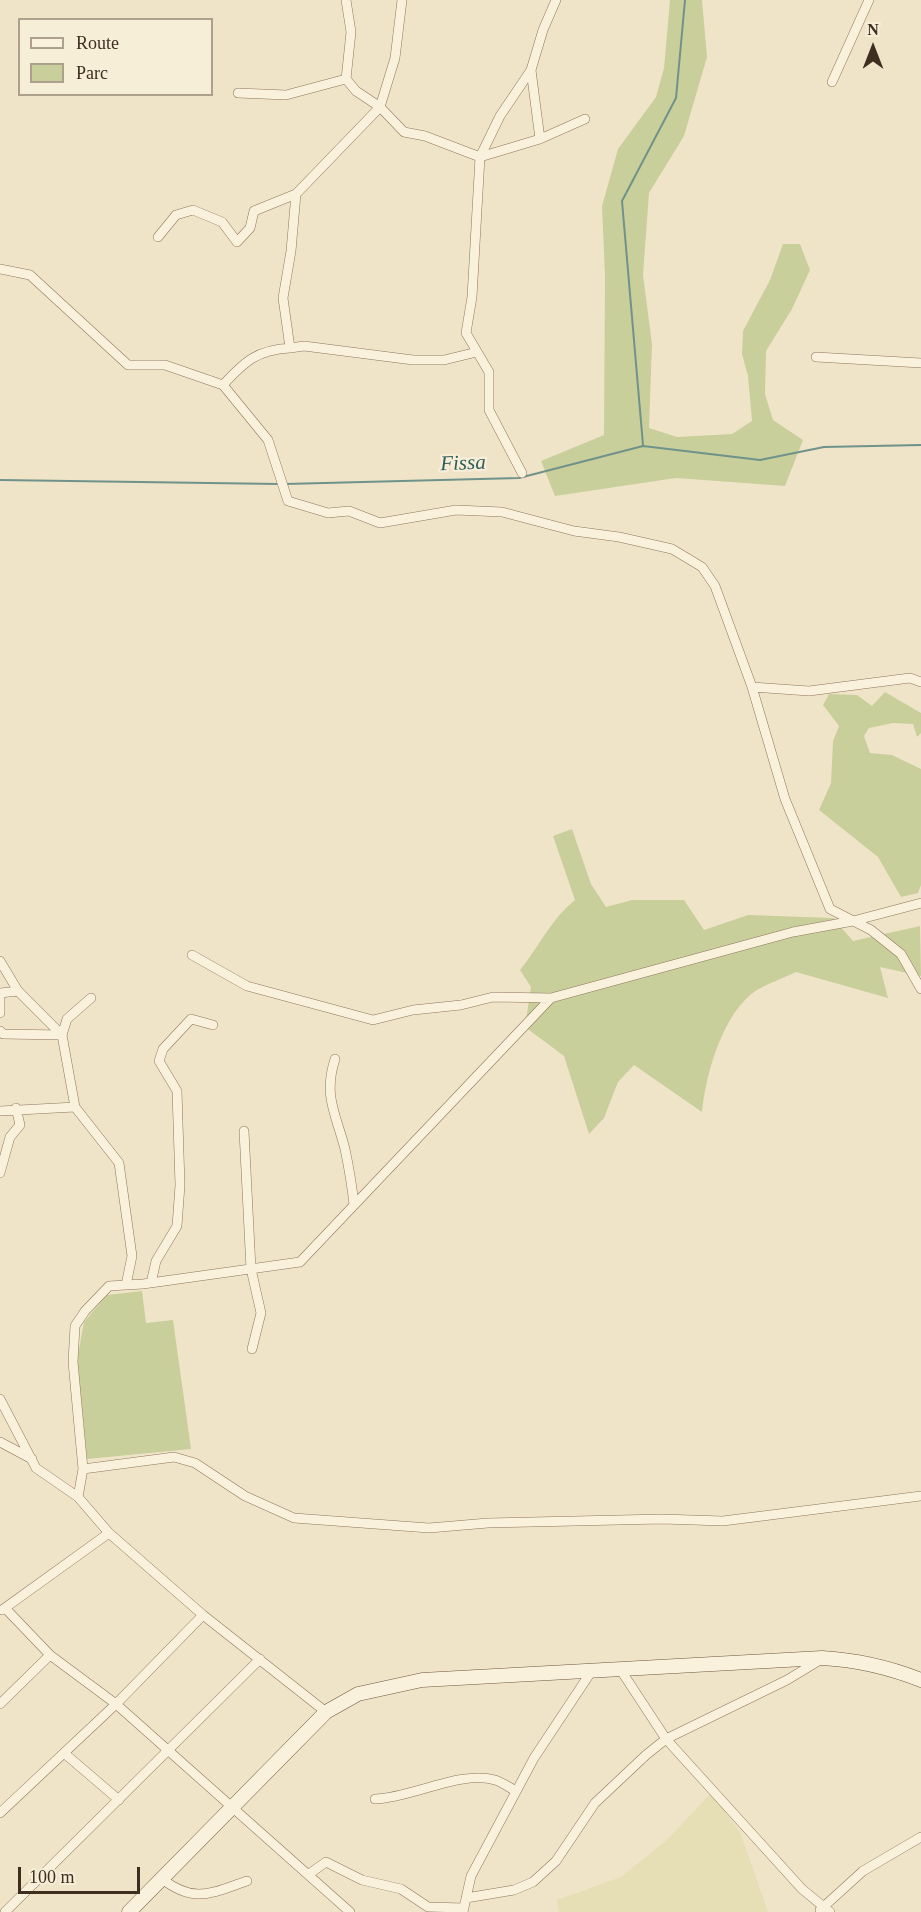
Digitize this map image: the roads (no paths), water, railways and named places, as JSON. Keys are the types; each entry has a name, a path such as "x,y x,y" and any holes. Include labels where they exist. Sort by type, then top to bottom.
{"main road":[{"path":"129,1912 326,1712 358,1694 422,1680 822,1658 856,1660 881,1665 921,1680"}],"street":[{"path":"346,0 351,32 346,79 356,91 380,107 404,132 424,136 480,157 540,139 585,119"},
{"path":"158,237 176,215 193,210 222,222 237,242 250,228 254,211 296,194 380,107 395,58 402,0"},
{"path":"522,473 489,410 489,372 466,333 472,297 480,157 500,116 531,70 543,30 556,0"},
{"path":"832,82 869,0"},
{"path":"531,70 540,139"},
{"path":"238,93 286,95 346,79"},
{"path":"290,348 283,298 291,251 296,194"},
{"path":"0,269 30,275 128,365 165,365 223,385 268,440 288,501 327,513 349,511 380,523 456,510 502,512 574,531 619,537 672,549 702,567 715,586 752,687 785,800 830,909 871,930 901,954 921,989"},
{"path":"223,385 245,361 271,349 304,346 413,360 444,360 477,352"},
{"path":"816,357 921,363"},
{"path":"752,687 809,691 910,678 921,682"},
{"path":"192,955 247,986 373,1020 413,1010 461,1005 493,997 551,998 793,932 853,921 921,903"},
{"path":"0,962 18,991 62,1035"},
{"path":"0,1013 0,994 18,991"},
{"path":"92,998 67,1019 62,1035 75,1107 119,1163 132,1256 126,1285"},
{"path":"78,1497 83,1469 73,1362 75,1326 85,1311 109,1286 151,1283 300,1262 551,998"},
{"path":"151,1283 156,1261 177,1226 180,1185 177,1090 159,1061 163,1049 191,1019 213,1024"},
{"path":"0,1031 3,1034 62,1035"},
{"path":"335,1059 329,1079 329,1096 345,1149 354,1205"},
{"path":"0,1111 16,1108 75,1107"},
{"path":"0,1173 10,1137 20,1125 16,1108"},
{"path":"244,1131 251,1269 261,1313 252,1349"},
{"path":"0,1399 36,1468 78,1497 109,1533 202,1615 326,1712"},
{"path":"0,1442 32,1459"},
{"path":"83,1469 174,1457 195,1463 245,1496 294,1518 429,1528 488,1523 627,1520 723,1521 921,1496"},
{"path":"109,1533 3,1610 50,1655 116,1704 350,1912"},
{"path":"0,1813 116,1704 202,1615"},
{"path":"0,1704 50,1655"},
{"path":"309,1874 326,1862 362,1880 401,1889 428,1907 464,1906 533,1882 556,1861 596,1803 666,1739 787,1680 822,1658"},
{"path":"5,1912 260,1659"},
{"path":"620,1670 666,1739 820,1909 831,1912"},
{"path":"464,1906 471,1876 516,1791 534,1758 591,1672"},
{"path":"64,1753 119,1800"},
{"path":"375,1799 396,1798 473,1779 495,1780 516,1791"},
{"path":"820,1909 863,1871 921,1837"},
{"path":"162,1879 177,1890 204,1896 247,1881"}],"waterway":[{"path":"643,445 622,201 676,98 685,0"},
{"name":"Fissa","path":"285,484 519,478 643,446 760,460 824,447 921,445"},
{"name":"Fissa","path":"0,480 279,484"}]}
